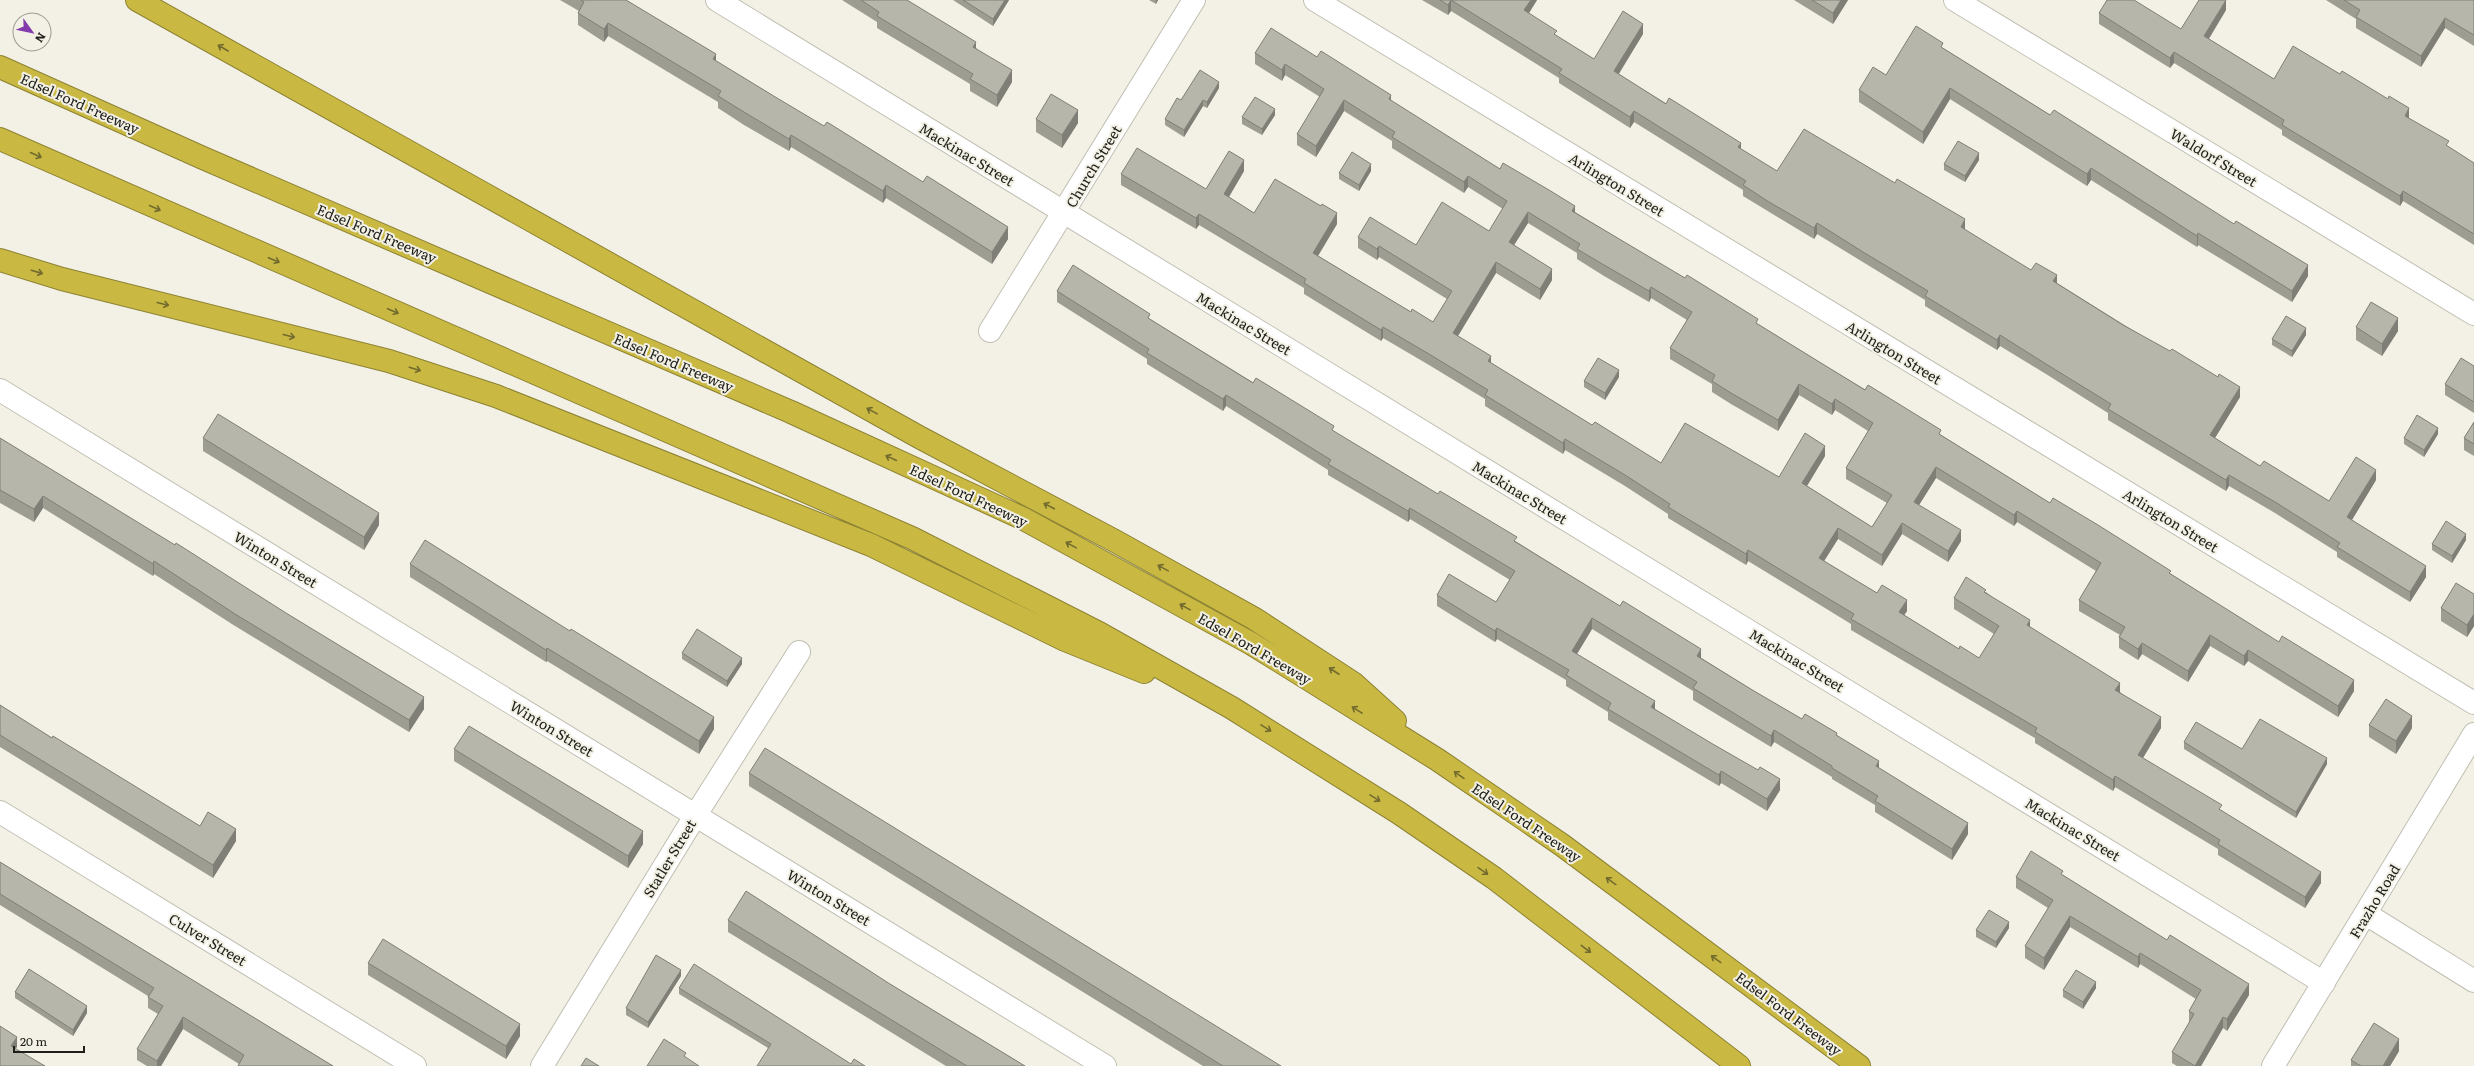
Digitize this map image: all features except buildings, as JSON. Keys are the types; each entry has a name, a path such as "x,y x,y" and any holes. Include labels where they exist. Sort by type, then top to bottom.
{"highway":[{"path":"136,0 905,430 1115,541 1255,619 1353,683 1438,760"},
{"name":"Edsel Ford Freeway","path":"0,67 203,158 791,412 1022,518 1252,644 1438,760 1562,845 1859,1066"},
{"path":"0,139 912,538 1099,633 1232,708 1399,813 1494,878 1739,1066"},
{"path":"0,260 62,279 389,362 496,396 871,546 1065,640 1232,708"}],"street":[{"name":"Mackinac Street","path":"716,0 2324,983"},
{"name":"Church Street","path":"990,331 1194,0"},
{"name":"Arlington Street","path":"1315,0 2474,703"},
{"name":"Waldorf Street","path":"1955,0 2474,314"},
{"name":"Winton Street","path":"0,390 1104,1066"},
{"name":"Statler Street","path":"542,1066 695,816 799,652"},
{"name":"Frazho Road","path":"2273,1066 2474,734"},
{"name":"Culver Street","path":"0,812 415,1066"},
{"path":"2366,914 2474,981"}]}
